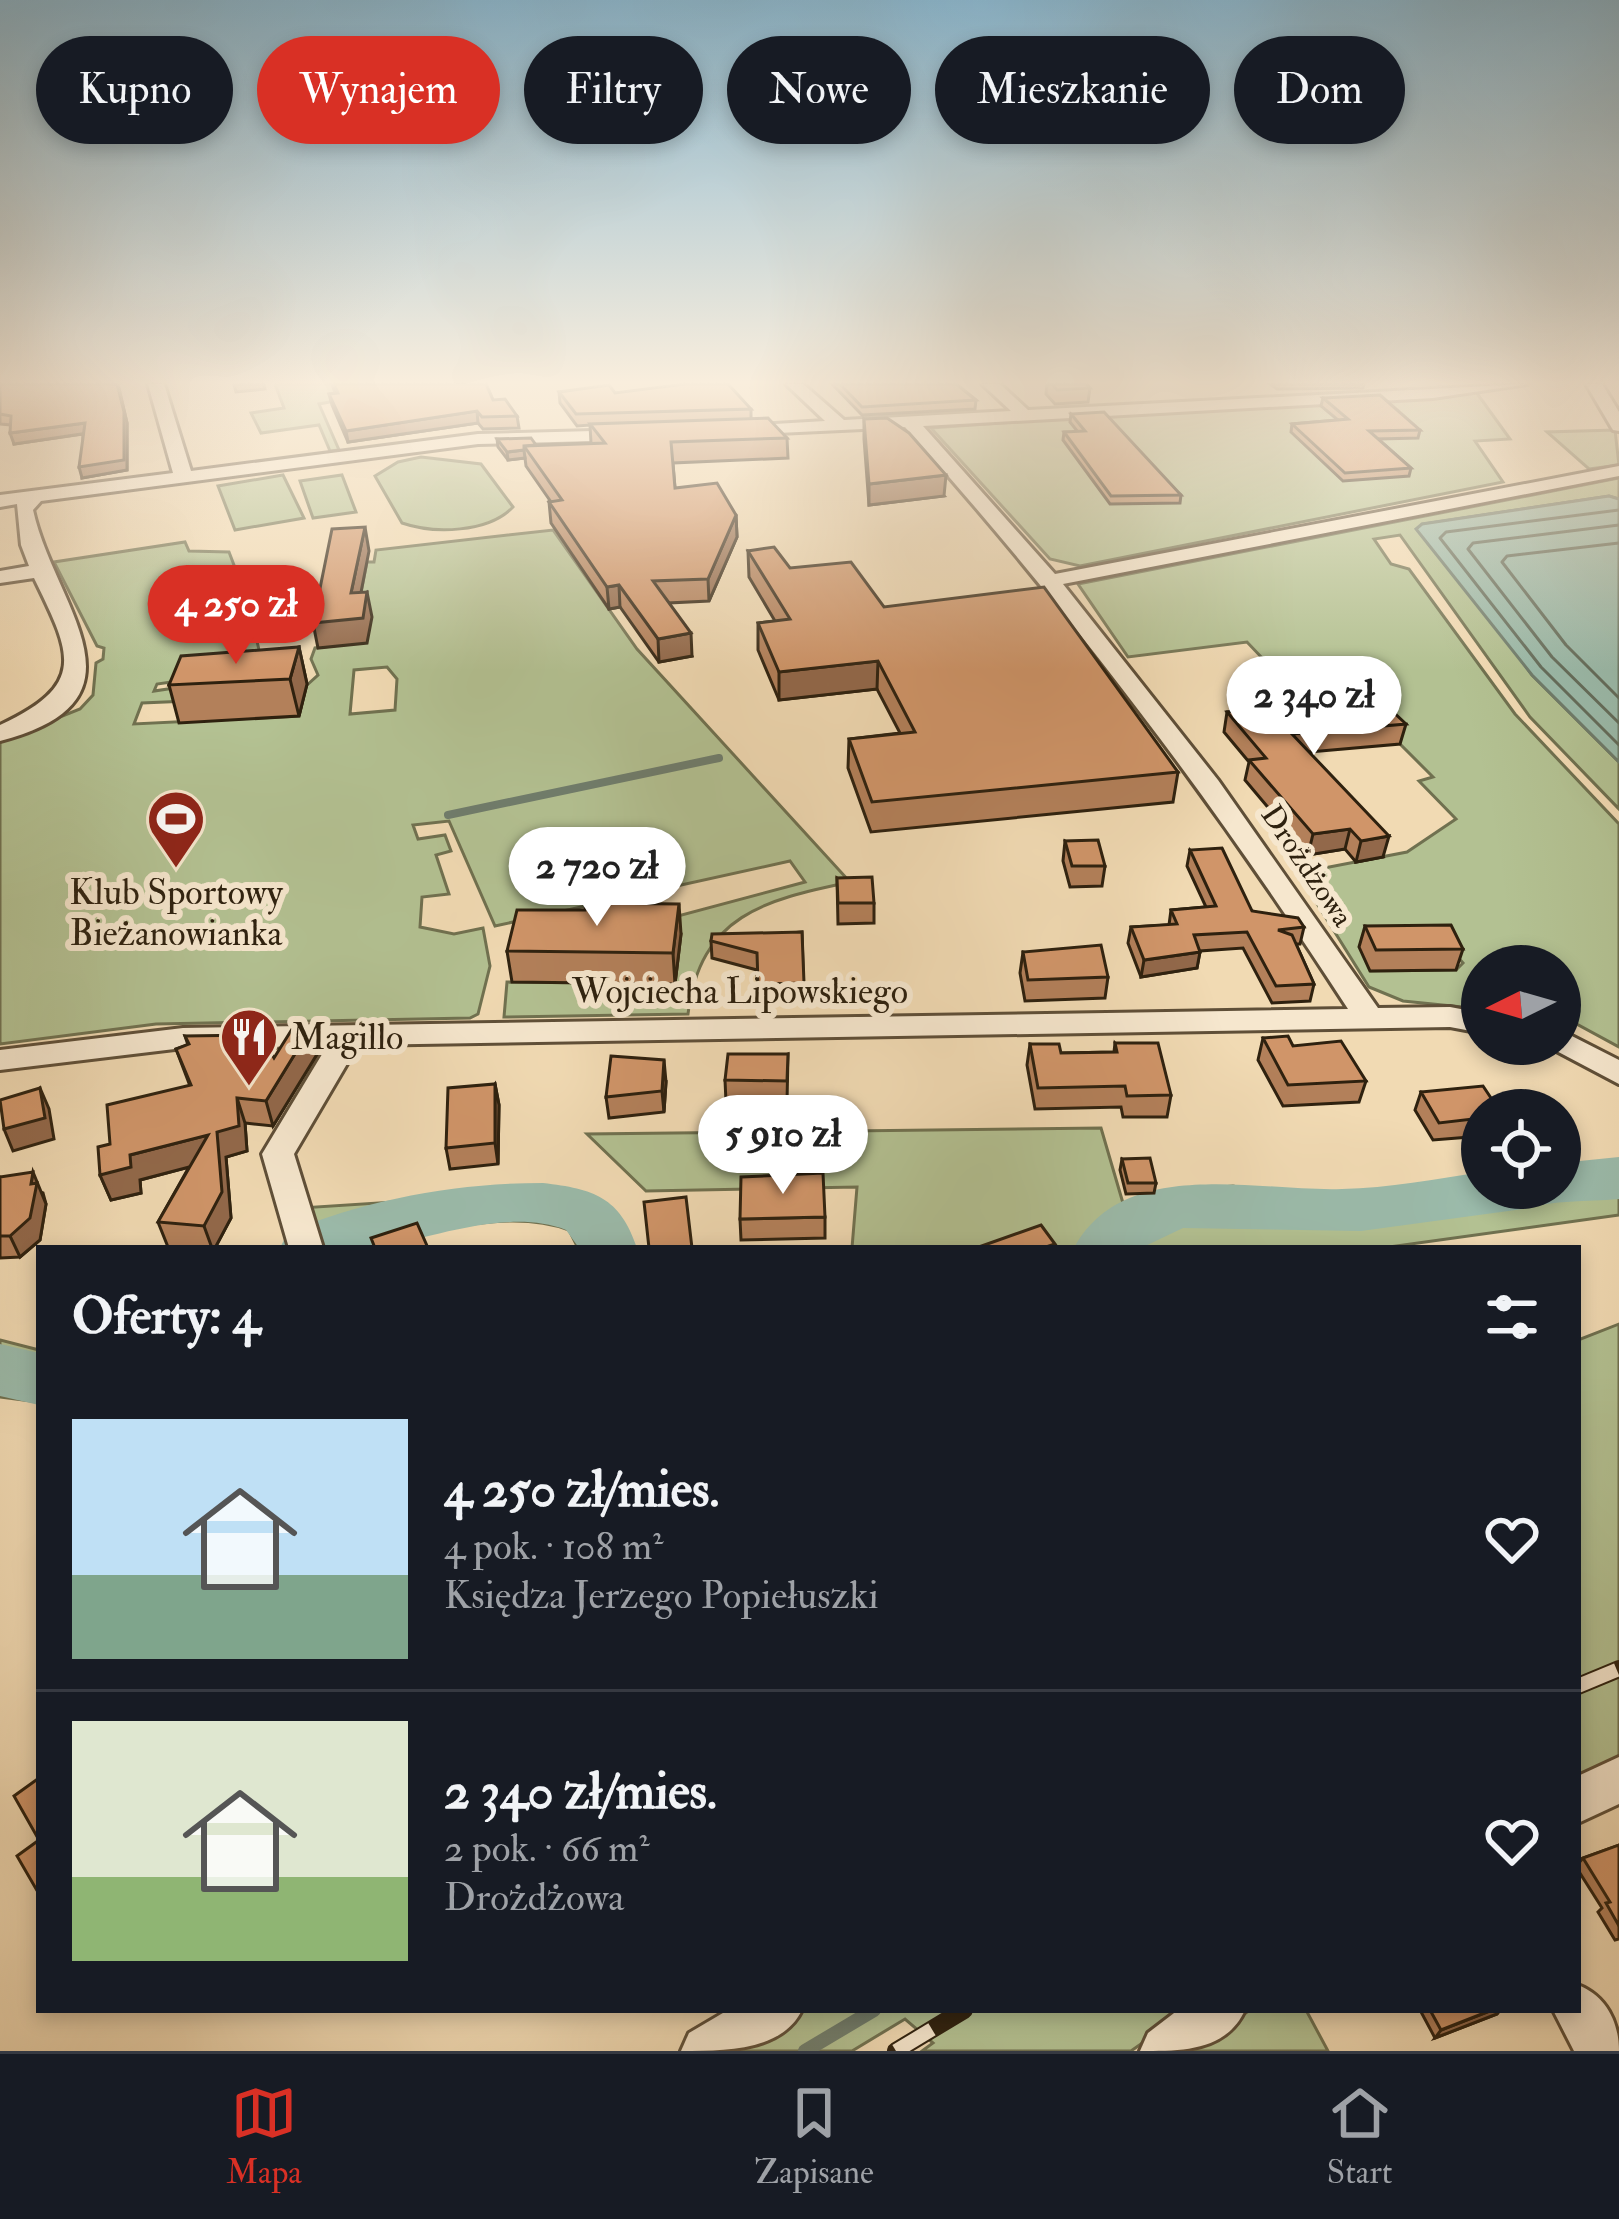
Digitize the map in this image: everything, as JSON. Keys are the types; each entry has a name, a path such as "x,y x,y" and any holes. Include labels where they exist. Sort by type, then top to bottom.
{"street":[{"path":"0,501 32,501 150,480"},
{"name":"Drożdżowa","path":"963,480 1054,580 1268,861 1369,1018"},
{"path":"1054,580 1574,480"},
{"path":"0,734 58,706 81,672 80,645 38,571 25,533 23,509 32,501"},
{"path":"0,577 38,571"},
{"name":"Wojciecha Lipowskiego","path":"0,1060 183,1038 1461,1019"},
{"path":"304,1242 278,1154 349,1034"},
{"path":"1581,1052 1619,1073"},
{"path":"1581,1799 1619,1780"},
{"path":"707,2051 772,2013"},
{"path":"1166,2051 1216,2013"},
{"path":"1580,2013 1603,2051"}],"green space":[{"path":"285,480 304,518 235,530 218,486"},
{"path":"344,480 356,512 313,518 300,481"},
{"path":"377,480 493,480 513,507 490,522 460,529 402,523"},
{"path":"978,480 1503,482 1080,566 1050,559"},
{"path":"1619,480 1619,499 1609,496 1423,524 1532,675 1619,762 1619,809 1530,717 1400,535 1374,539 1391,564 1409,569 1515,714 1619,824 1619,1047 1581,1026 1581,945 1461,945 1461,961 1439,936 1370,971 1456,970 1461,965 1461,1007 1403,1001 1369,987 1298,873 1407,852 1456,819 1419,781 1433,777 1368,712 1320,719 1247,642 1128,657 1078,584"},
{"path":"553,530 637,649 850,882 765,906 722,933 706,954 688,1014 504,1017 507,982 675,984 618,932 805,882 790,861 495,926 449,821 413,825 418,839 445,835 451,851 436,855 449,894 422,897 420,927 454,934 483,928 490,966 478,1014 470,1018 156,1024 0,1044 0,741 80,709 93,695 96,663 103,659 104,648 97,646 54,562 185,542 189,551 229,552 259,650 192,679 157,684 154,691 201,684 188,701 142,703 134,724 299,716 306,686 318,675 311,659 315,648 351,644 367,562 374,562 376,550","holes":["387,667 397,679 395,710 350,714 354,670"]},
{"path":"1101,1128 1125,1210 1189,1190 1233,1186 1289,1197 1337,1197 1461,1179 1461,1209 1581,1209 1581,1165 1619,1161 1619,1215 1404,1245 852,1245 857,1187 646,1191 587,1134"},
{"path":"563,1191 591,1197 615,1213 622,1245 576,1245 569,1230 509,1221 356,1245 319,1245 300,1208"},
{"path":"1619,1324 1619,1762 1581,1781 1581,1339"},
{"path":"0,1340 36,1349 36,1402 0,1397"},
{"path":"755,2013 1185,2013 1131,2051 922,2051 933,2043 905,2019 852,2051 685,2051"},
{"path":"1246,2013 1308,2013 1328,2051 1191,2051"}],"water":[{"path":"1609,496 1619,499 1619,762 1532,675 1416,529 1422,524"}],"building":[{"path":"548,480 674,480 675,488 717,483 736,515 708,579 653,581 691,633 658,639 619,585 607,587 549,502 562,500"},
{"path":"1099,480 1167,480 1181,495 1111,496"},
{"path":"365,527 351,593 367,592 363,618 313,623 332,529"},
{"path":"774,547 790,568 851,562 884,607 1044,587 1178,772 872,802 849,739 915,732 878,661 779,672 758,623 790,619 748,551"},
{"path":"299,647 290,679 169,685 181,656"},
{"path":"1373,693 1406,724 1292,734 1389,836 1361,841 1350,829 1313,834 1249,760 1266,758 1227,712"},
{"path":"1098,840 1105,866 1072,866 1065,841"},
{"path":"1222,848 1252,911 1298,918 1304,927 1278,930 1292,935 1314,984 1276,986 1247,932 1194,935 1200,952 1144,960 1131,927 1177,924 1171,910 1216,906 1190,850"},
{"path":"872,877 874,903 838,903 837,878"},
{"path":"586,903 679,904 673,953 507,951 517,910 585,910"},
{"path":"1451,925 1461,949 1376,950 1365,926"},
{"path":"802,932 804,983 758,984 757,953 711,941 712,934"},
{"path":"1101,945 1108,977 1028,980 1023,952"},
{"path":"294,1026 312,1026 266,1101 237,1098 239,1126 217,1132 222,1192 204,1226 158,1222 208,1135 130,1155 131,1167 100,1175 98,1147 110,1144 107,1105 191,1085 176,1049 189,1044 185,1036 260,1035 274,1058"},
{"path":"1288,1036 1293,1046 1341,1041 1366,1081 1288,1085 1263,1038"},
{"path":"1115,1043 1158,1043 1171,1095 1127,1096 1125,1086 1038,1088 1030,1044 1059,1044 1061,1053 1117,1052"},
{"path":"728,1054 788,1054 787,1081 725,1080"},
{"path":"611,1056 664,1060 662,1091 606,1097"},
{"path":"495,1084 495,1143 446,1148 448,1088"},
{"path":"1483,1086 1485,1089 1461,1089 1461,1120 1439,1123 1421,1092"},
{"path":"40,1088 45,1118 4,1129 0,1100"},
{"path":"1150,1158 1156,1183 1128,1183 1122,1159"},
{"path":"33,1172 31,1184 37,1183 30,1218 10,1236 0,1236 0,1177"},
{"path":"823,1173 825,1217 740,1219 741,1177"},
{"path":"686,1197 692,1245 649,1245 644,1202"},
{"path":"417,1223 427,1245 374,1245 371,1238"},
{"path":"1041,1225 1055,1244 1052,1245 984,1245"},
{"path":"36,1780 36,1835 14,1796"},
{"path":"36,1842 36,1889 17,1856"},
{"path":"1619,1845 1619,1926 1583,1858"},
{"path":"1432,2013 1484,2013 1441,2030"}],"waterway":[{"path":"448,815 719,758"},
{"path":"1581,1182 1619,1178"},
{"path":"1106,1245 1127,1227 1183,1207 1361,1210 1461,1197"},
{"path":"316,1245 400,1219 511,1204 569,1207 601,1226 607,1245"},
{"path":"0,1370 36,1378"},
{"path":"805,2051 869,2013"}],"railway":[{"path":"1581,1685 1619,1669"},
{"path":"896,2051 959,2013"}],"place":[{"name":"Klub Sportowy Bieżanowianka","path":"176,870"},
{"name":"Magillo","path":"249,1088"}]}
